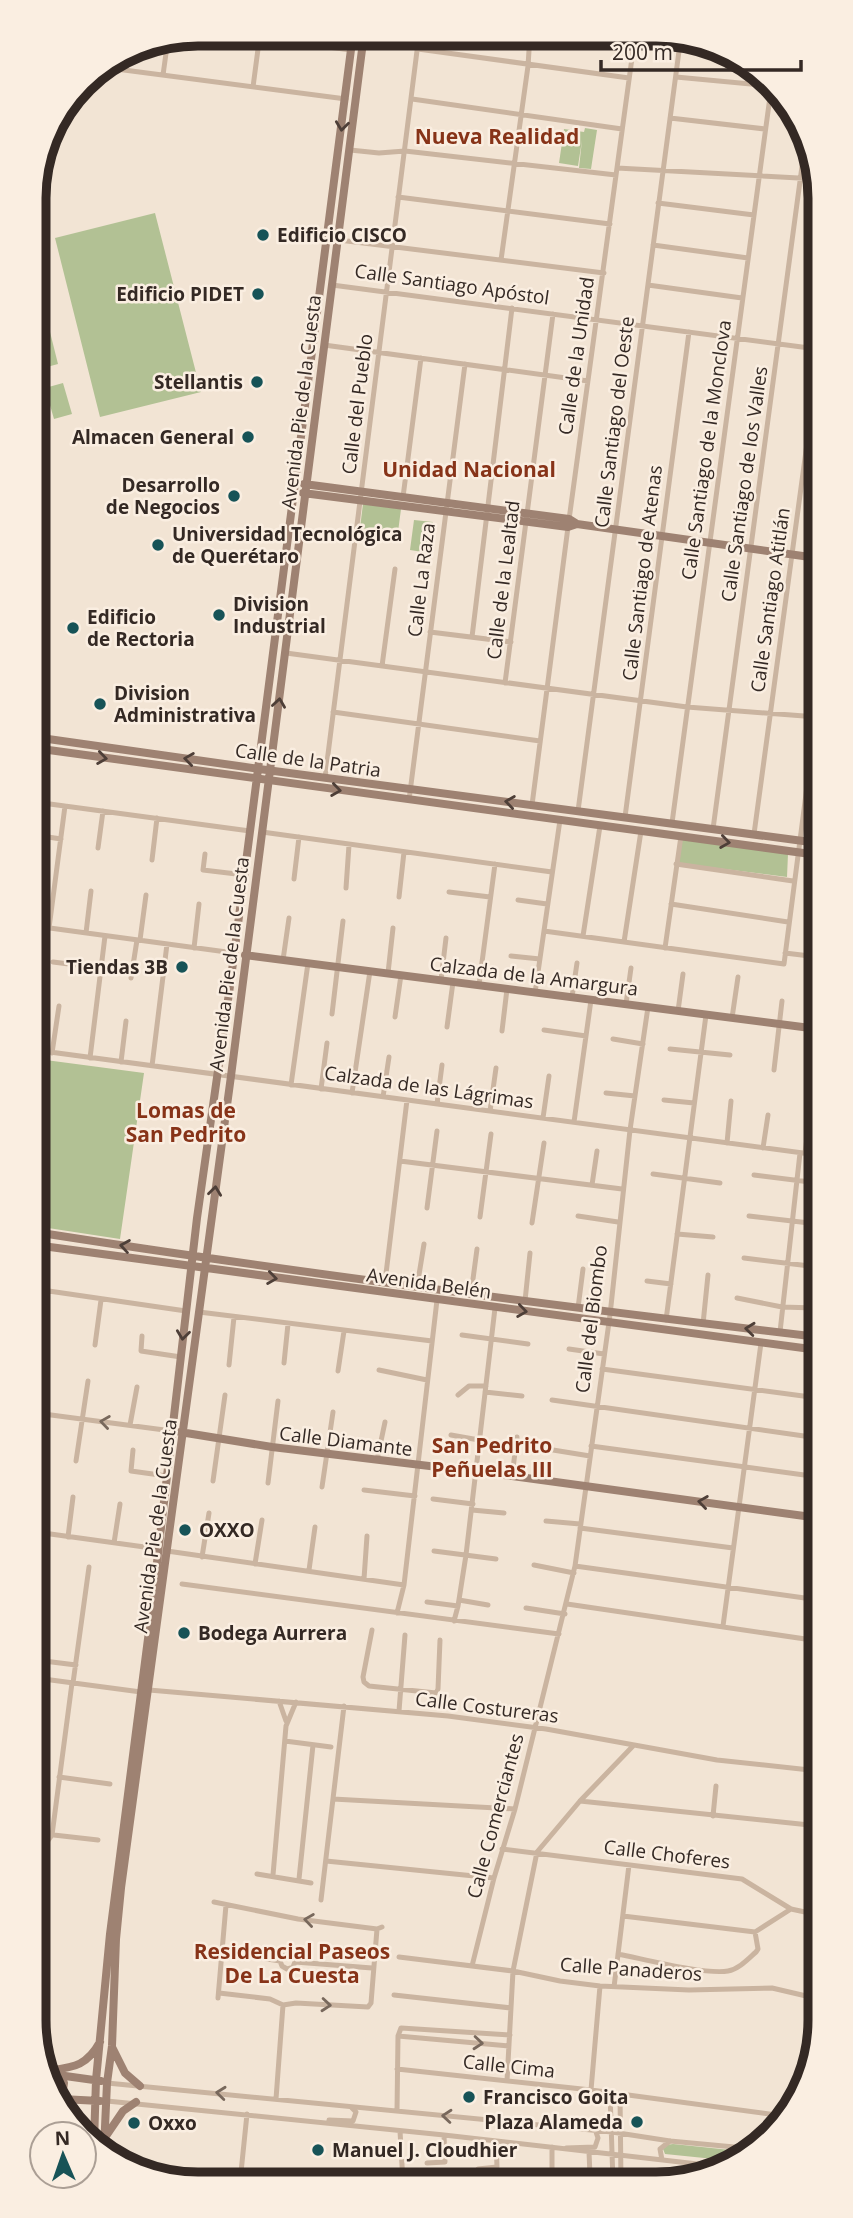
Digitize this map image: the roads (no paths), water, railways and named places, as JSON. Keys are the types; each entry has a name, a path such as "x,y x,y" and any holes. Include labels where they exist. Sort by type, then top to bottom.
{"main road":[{"name":"Avenida Pie de la Cuesta","path":"163,1550 167,1476 192,1256 245,875 352,46"},
{"name":"Avenida Pie de la Cuesta","path":"105,2138 116,1939 145,1691 231,1076 363,46"},
{"path":"295,487 808,556"},
{"name":"Calle de la Patria","path":"46,739 269,771 808,841"},
{"name":"Calle de la Patria","path":"46,750 808,853"},
{"name":"Calzada de la Amargura","path":"245,955 808,1028"},
{"name":"Avenida Belén","path":"46,1235 703,1325 807,1336"},
{"name":"Avenida Belén","path":"46,1247 807,1349"},
{"name":"Calle Diamante","path":"172,1431 218,1440 807,1516"},
{"name":"Avenida Pie de la Cuesta","path":"95,2120 96,2080 102,2040 110,1934 145,1691"},
{"path":"55,2071 78,2065 93,2054 102,2040"},
{"path":"112,2046 125,2073 140,2086"},
{"path":"56,2074 107,2083"},
{"path":"68,2099 107,2101"},
{"path":"105,2138 123,2111 136,2102"}],"street":[{"path":"253,87 259,46"},
{"path":"325,46 351,50"},
{"name":"Calle del Pueblo","path":"325,778 418,46"},
{"path":"500,260 529,46"},
{"name":"Calle de la Unidad","path":"532,805 634,46"},
{"name":"Calle Santiago del Oeste","path":"578,811 680,47"},
{"path":"163,75 167,48"},
{"path":"418,49 629,78"},
{"path":"116,69 346,99"},
{"path":"676,76 754,83"},
{"name":"Calle Santiago de la Monclova","path":"672,823 769,96"},
{"path":"412,99 622,129"},
{"path":"670,118 765,129"},
{"path":"350,150 379,153 405,150 616,175"},
{"name":"Calle Santiago de los Valles","path":"713,829 803,161"},
{"path":"617,168 806,178"},
{"path":"398,197 610,224"},
{"path":"658,202 754,215"},
{"path":"339,240 604,273"},
{"path":"653,245 748,258"},
{"name":"Calle Santiago Apóstol","path":"332,285 808,348"},
{"path":"648,285 742,298"},
{"path":"472,637 512,308"},
{"name":"Calle de la Lealtad","path":"505,683 554,314"},
{"name":"Calle Santiago de Atenas","path":"625,817 689,332"},
{"path":"324,345 587,381"},
{"path":"403,502 421,358"},
{"name":"Calle La Raza","path":"408,800 465,364"},
{"name":"Calle Santiago Atitlán","path":"754,834 808,440"},
{"path":"382,666 395,569"},
{"path":"430,632 511,642"},
{"path":"286,653 687,707 808,716"},
{"path":"333,712 540,741"},
{"path":"544,931 784,964 793,881 808,792"},
{"path":"46,803 250,831"},
{"path":"50,928 65,806"},
{"path":"98,848 103,811"},
{"path":"152,860 157,818"},
{"path":"536,993 560,820"},
{"path":"583,936 600,826"},
{"path":"624,942 641,831"},
{"path":"262,832 552,872"},
{"path":"665,948 681,836"},
{"path":"46,837 61,839"},
{"path":"294,880 299,837"},
{"path":"346,888 349,845"},
{"path":"398,897 404,852"},
{"path":"205,854 203,870 245,875"},
{"path":"479,985 495,864"},
{"path":"676,864 793,881"},
{"path":"86,933 92,891"},
{"path":"449,892 491,897"},
{"path":"131,978 146,895"},
{"path":"518,900 547,904"},
{"path":"194,948 199,904"},
{"path":"671,904 788,922"},
{"path":"283,960 289,918"},
{"path":"332,1014 343,922"},
{"path":"46,927 234,953"},
{"path":"387,973 393,928"},
{"path":"90,1058 104,936"},
{"path":"441,980 446,938"},
{"path":"152,1066 167,944"},
{"path":"785,953 808,956"},
{"path":"512,956 540,959"},
{"path":"53,962 101,968"},
{"path":"291,1085 308,963"},
{"path":"572,997 577,963"},
{"path":"626,1004 631,968"},
{"path":"352,1093 370,971"},
{"path":"678,1011 683,974"},
{"path":"395,1017 401,975"},
{"path":"732,1018 738,977"},
{"path":"447,1027 453,982"},
{"path":"502,1031 507,989"},
{"path":"574,1122 591,1000"},
{"path":"774,1070 782,1001"},
{"path":"52,1052 58,1006"},
{"name":"Calle del Biombo","path":"559,1634 574,1569 610,1312 622,1189 648,1007"},
{"path":"666,1320 706,1015"},
{"path":"121,1062 126,1021"},
{"path":"544,1030 586,1035"},
{"path":"612,1039 643,1044"},
{"path":"321,1088 327,1043"},
{"path":"670,1049 730,1055"},
{"name":"Calzada de las Lágrimas","path":"46,1051 807,1154"},
{"path":"383,1097 389,1057"},
{"path":"437,1104 442,1065"},
{"path":"490,1111 496,1068"},
{"path":"543,1118 549,1076"},
{"path":"606,1093 635,1096"},
{"path":"386,1282 407,1100"},
{"path":"664,1100 694,1103"},
{"path":"727,1143 730,1101"},
{"path":"763,1148 768,1115"},
{"path":"780,1332 796,1180 807,1128"},
{"path":"427,1209 438,1131"},
{"path":"480,1217 491,1134"},
{"path":"532,1223 544,1143"},
{"path":"592,1185 597,1151"},
{"path":"400,1161 622,1189"},
{"path":"653,1174 720,1183"},
{"path":"754,1175 807,1182"},
{"path":"578,1216 618,1222"},
{"path":"749,1216 807,1223"},
{"path":"677,1234 713,1237"},
{"path":"417,1287 424,1244"},
{"path":"471,1294 477,1249"},
{"path":"525,1301 530,1253"},
{"path":"744,1258 807,1266"},
{"path":"578,1308 583,1269"},
{"path":"703,1325 708,1275"},
{"path":"647,1281 671,1284"},
{"path":"46,1291 186,1311"},
{"path":"737,1298 782,1307 807,1308"},
{"path":"95,1345 101,1300"},
{"path":"397,1613 404,1585 437,1300"},
{"path":"454,1621 466,1555 495,1308"},
{"path":"199,1312 432,1341"},
{"path":"229,1365 234,1317"},
{"path":"284,1363 288,1324"},
{"path":"338,1371 344,1331"},
{"path":"462,1335 528,1344"},
{"path":"142,1336 141,1351 181,1357"},
{"path":"723,1626 761,1343"},
{"path":"569,1349 604,1354"},
{"path":"602,1369 807,1396"},
{"path":"379,1370 427,1380"},
{"path":"76,1461 88,1381"},
{"path":"458,1395 469,1385 522,1396"},
{"path":"130,1425 136,1387"},
{"path":"213,1481 225,1395"},
{"path":"552,1400 807,1436"},
{"path":"268,1483 278,1401"},
{"path":"322,1487 333,1412"},
{"name":"Calle Diamante","path":"46,1414 172,1431"},
{"path":"377,1460 385,1422"},
{"path":"451,1435 479,1440"},
{"path":"512,1476 517,1437"},
{"path":"502,1445 516,1447"},
{"path":"591,1447 807,1476"},
{"path":"133,1450 131,1472 167,1476"},
{"path":"553,1450 590,1455"},
{"path":"364,1490 415,1496"},
{"path":"68,1537 73,1497"},
{"path":"433,1500 504,1513"},
{"path":"114,1543 120,1504"},
{"path":"202,1557 209,1513"},
{"path":"255,1564 262,1520"},
{"path":"546,1521 733,1548"},
{"path":"309,1570 315,1527"},
{"path":"46,1534 404,1585"},
{"path":"363,1579 368,1536"},
{"path":"434,1552 496,1559"},
{"path":"46,1568 47,1561"},
{"path":"534,1565 807,1598"},
{"path":"46,1845 52,1835 89,1567"},
{"path":"182,1584 559,1634"},
{"path":"427,1602 488,1605"},
{"path":"567,1604 807,1639"},
{"path":"526,1608 565,1614"},
{"path":"372,1630 364,1682 369,1686 436,1693 440,1640"},
{"name":"Calle Comerciantes","path":"472,1966 559,1634"},
{"path":"399,1712 405,1635"},
{"path":"46,1661 76,1665"},
{"name":"Calle Costureras","path":"46,1679 145,1691 344,1706 534,1727 717,1760 807,1770"},
{"path":"279,1701 286,1726"},
{"path":"273,1875 286,1726 296,1702"},
{"path":"321,1900 344,1706"},
{"path":"285,1741 331,1747"},
{"path":"299,1879 313,1745"},
{"path":"507,2081 513,1971 537,1852 580,1801 633,1746"},
{"path":"59,1777 110,1783"},
{"path":"713,1816 716,1786"},
{"path":"333,1799 515,1810"},
{"path":"580,1801 807,1825"},
{"path":"46,1834 98,1840"},
{"name":"Calle Choferes","path":"502,1849 742,1879 791,1909 807,1912"},
{"path":"326,1861 494,1878"},
{"path":"614,1987 629,1865"},
{"path":"257,1874 311,1883"},
{"path":"214,1902 298,1919 379,1928 372,1968 371,2003 368,2007 296,2003 283,2005 270,1999 219,1995 226,1905"},
{"path":"623,1916 755,1932 791,1909"},
{"path":"618,1954 700,1969 728,1971 737,1968 756,1952 758,1948 755,1932"},
{"path":"222,1952 280,1961"},
{"path":"288,1954 293,1956 295,1962 293,1967 287,1969 280,1961 282,1955 288,1954"},
{"name":"Calle Panaderos","path":"399,1957 513,1971 600,1986 689,1990 772,1988 807,1995"},
{"path":"295,1962 372,1968"},
{"path":"591,2090 600,1986"},
{"path":"394,1995 511,2008"},
{"path":"276,2099 283,2005"},
{"path":"397,2111 398,2036 401,2028 510,2035"},
{"path":"398,2036 509,2046"},
{"name":"Calle Cima","path":"397,2069 591,2090 775,2115"},
{"path":"107,2083 612,2132 738,2147"},
{"path":"153,2104 154,2087"},
{"path":"610,2093 613,2172"},
{"path":"620,2094 621,2172"},
{"path":"107,2101 589,2152 612,2151"},
{"path":"284,2118 353,2121 356,2112 352,2107"},
{"path":"241,2172 247,2114"},
{"path":"400,2131 402,2172"},
{"path":"594,2131 598,2138 595,2147"},
{"path":"427,2163 445,2162 444,2135"},
{"path":"478,2169 497,2167 496,2141"},
{"path":"662,2160 660,2149 670,2141"},
{"path":"563,2149 573,2146 595,2147 621,2155 702,2165"},
{"path":"552,2147 552,2172"},
{"path":"589,2152 590,2172"}],"place":[{"name":"Edificio CISCO","path":"263,235"},
{"name":"Edificio PIDET","path":"258,294"},
{"name":"Stellantis","path":"257,382"},
{"name":"Almacen General","path":"248,437"},
{"name":"Desarrollo de Negocios","path":"234,496"},
{"name":"Universidad Tecnológica de Querétaro","path":"158,545"},
{"name":"Division Industrial","path":"219,615"},
{"name":"Edificio de Rectoria","path":"73,628"},
{"name":"Division Administrativa","path":"100,704"},
{"name":"Tiendas 3B","path":"182,967"},
{"name":"OXXO","path":"185,1530"},
{"name":"Bodega Aurrera","path":"184,1633"},
{"name":"Francisco Goita","path":"469,2097"},
{"name":"Plaza Alameda","path":"637,2122"},
{"name":"Oxxo","path":"134,2123"},
{"name":"Manuel J. Cloudhier","path":"318,2150"}],"district":[{"name":"Nueva Realidad","path":"497,136"},
{"name":"Unidad Nacional","path":"469,469"},
{"name":"Lomas de San Pedrito","path":"186,1122"},
{"name":"San Pedrito Peñuelas III","path":"492,1457"},
{"name":"Residencial Paseos De La Cuesta","path":"292,1963"}]}
